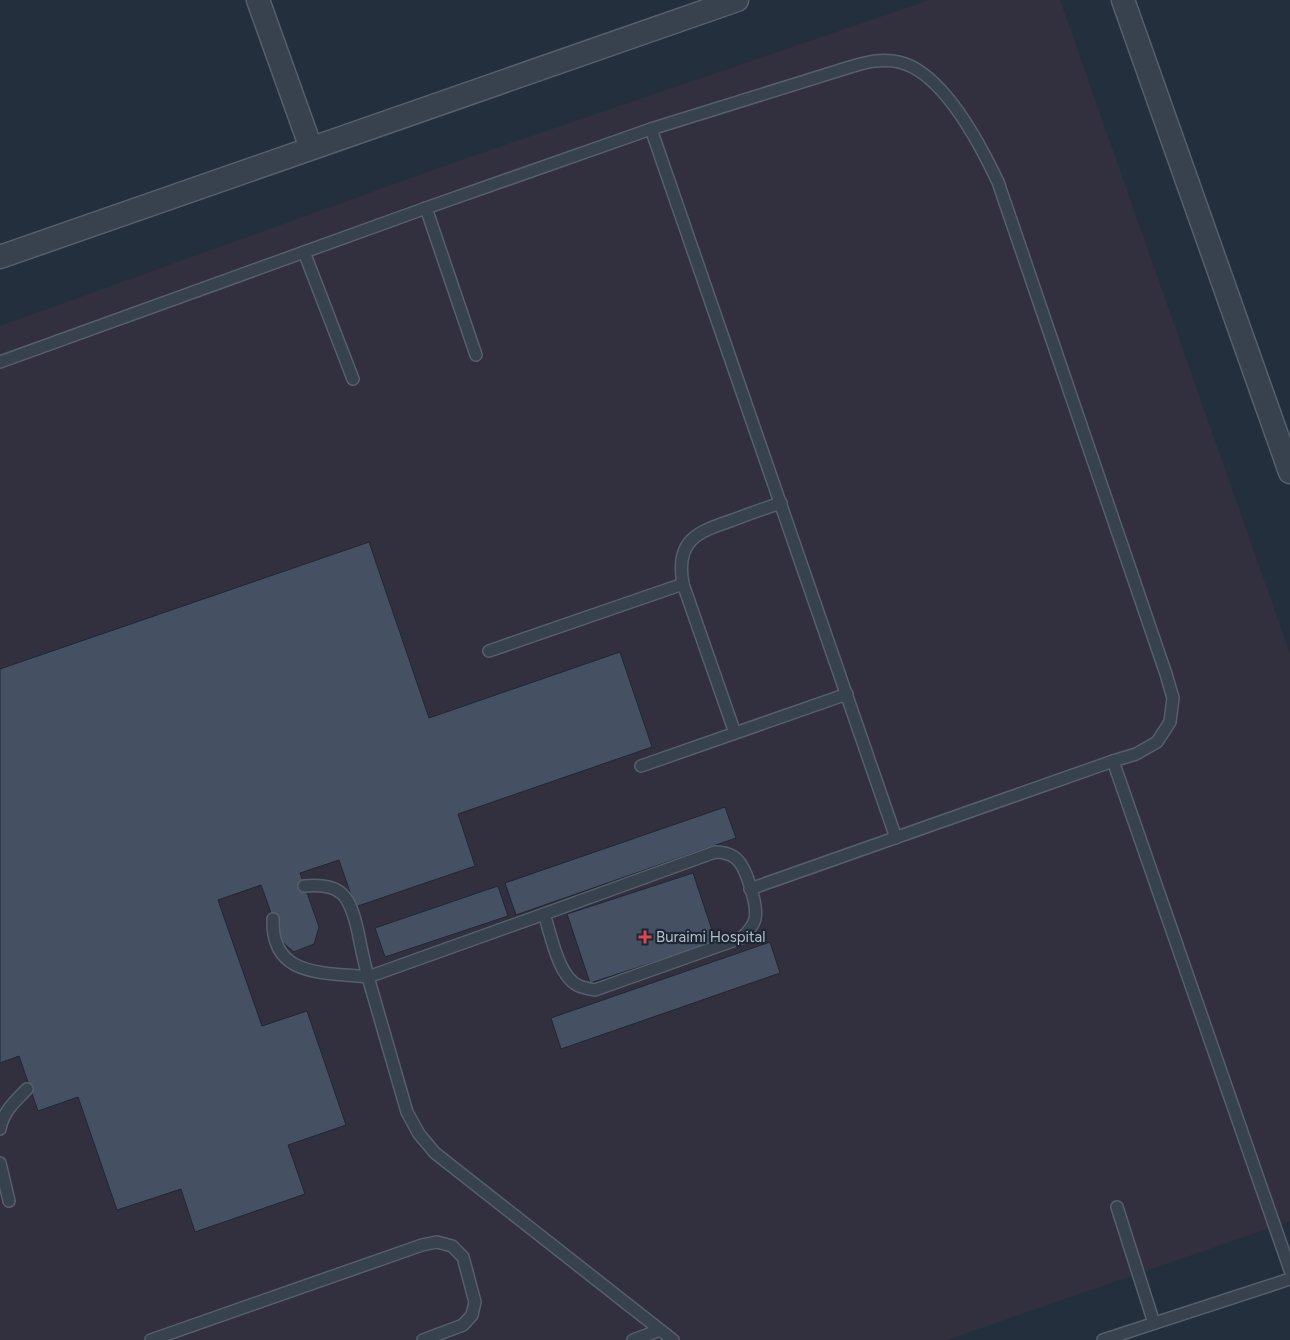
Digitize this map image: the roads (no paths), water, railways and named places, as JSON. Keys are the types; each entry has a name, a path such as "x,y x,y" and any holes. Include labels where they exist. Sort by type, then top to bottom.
{"street":[{"path":"258,0 311,148"},
{"path":"0,257 736,0"},
{"path":"1123,0 1290,472"}],"lane":[{"path":"0,362 651,129 874,60 900,62 923,74 941,91 963,119 982,150 998,182 1173,698 1170,722 1157,742 1136,754 750,889"},
{"path":"651,129 896,838"},
{"path":"426,208 476,355"},
{"path":"304,252 353,380"},
{"path":"735,733 683,584 680,569 683,554 691,541 702,531 781,503"},
{"path":"489,651 683,584"},
{"path":"640,766 847,694"},
{"path":"1113,761 1290,1270"},
{"path":"273,919 272,930 276,944 283,956 293,965 307,970 368,977 715,852 735,857 741,864 756,909 755,921 742,938 595,990 579,986 567,976 560,962 544,914"},
{"path":"304,886 318,885 331,887 342,894 351,904 368,977 408,1112 419,1134 435,1152 673,1340"},
{"path":"0,1129 11,1104 27,1089"},
{"path":"0,1163 9,1201"},
{"path":"1117,1207 1154,1323"},
{"path":"151,1340 437,1242 452,1246 463,1257 475,1302 472,1315 463,1325 423,1340"},
{"path":"1103,1340 1290,1279"},
{"path":"633,1340 660,1330"}],"place":[{"name":"Buraimi Hospital","path":"645,937"}]}
